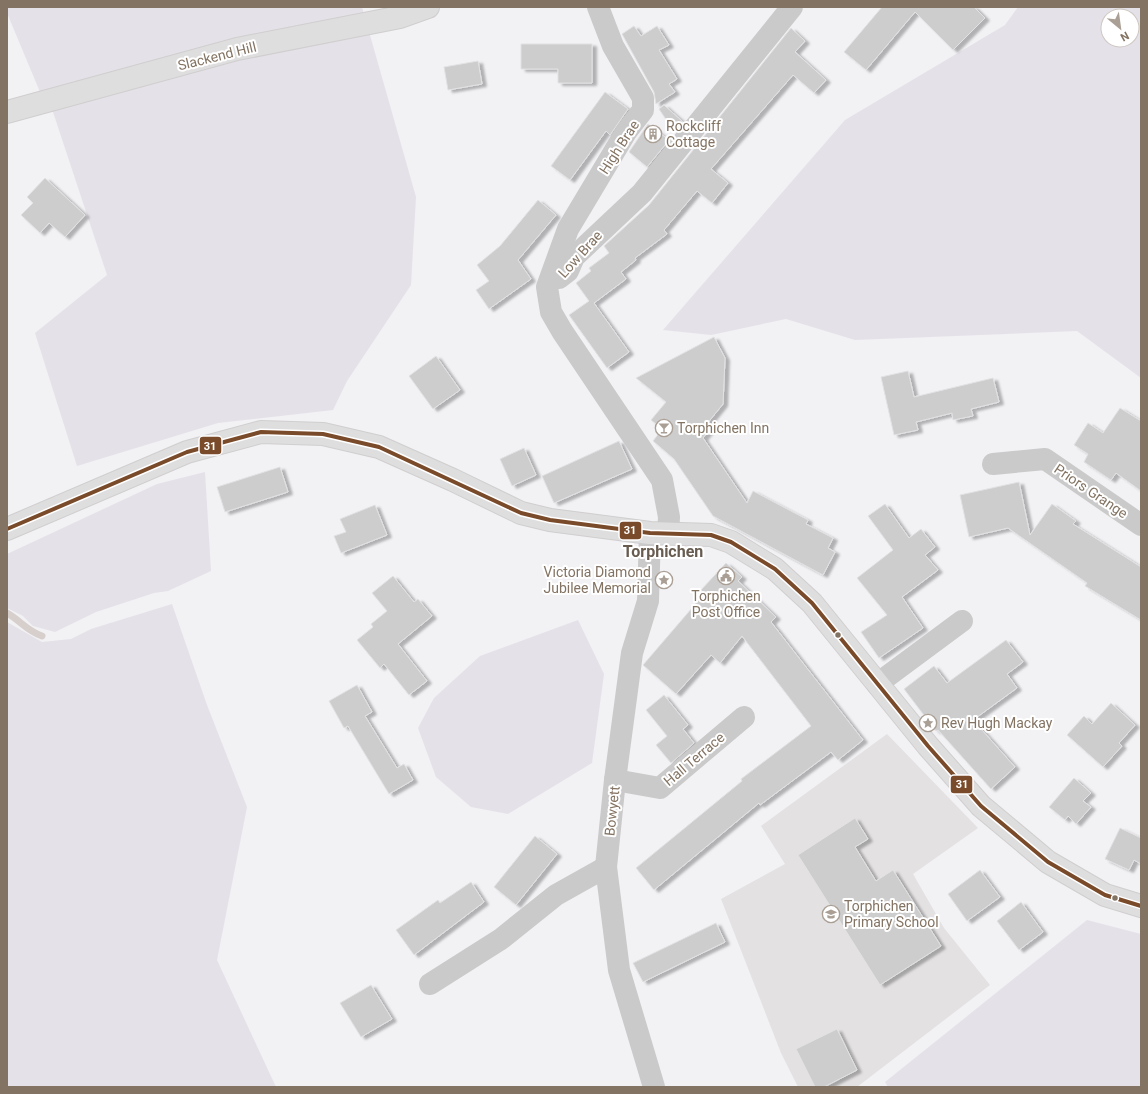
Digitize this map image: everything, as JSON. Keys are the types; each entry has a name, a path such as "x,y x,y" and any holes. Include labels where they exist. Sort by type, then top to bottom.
{"main road":[{"name":"Slackend Hill","path":"7,112 237,49 400,17 428,7"},
{"path":"7,529 187,452 261,432 323,434 379,447 453,480 521,513 550,520 659,533 711,535 731,542 775,569 812,603 928,746 980,806 1048,862 1105,895 1141,906"}],"street":[{"name":"High Brae","path":"547,287 568,229 626,132 644,110 643,98 613,46 598,7"},
{"name":"Low Brae","path":"659,533 669,517 662,480 551,312 547,287 568,271 574,257 642,193 792,7"},
{"name":"Priors Grange","path":"993,464 1045,459 1141,525"},
{"name":"Bowyett","path":"654,1087 619,970 606,867 615,780 632,653 648,601 659,533"},
{"path":"877,684 962,621"},
{"name":"Hall Terrace","path":"615,780 660,788 744,717"},
{"path":"430,984 501,939 556,895 606,867"}],"shaded area":[{"path":"7,7 362,7 416,197 411,285 347,381 333,410 218,423 77,466 35,333 107,275 49,100 40,92 7,13"},
{"path":"1018,7 1141,7 1141,378 1077,331 855,340 786,319 711,335 663,330 845,120 1005,25"},
{"path":"205,472 211,571 168,591 154,593 96,612 55,632 33,626 23,616 7,608 7,554 157,484"},
{"path":"172,604 207,705 247,807 217,960 276,1087 7,1087 7,622 42,642 71,639 91,629"},
{"path":"578,620 604,674 592,763 508,814 471,807 436,777 418,728 434,698 480,656"},
{"name":"Torphichen Primary School","path":"887,734 978,828 913,874 944,928 990,985 857,1087 798,1087 781,1053 721,899 785,864 761,826"},
{"path":"1087,920 1141,934 1141,1087 888,1087 885,1082"}],"building":[{"path":"882,7 974,7 985,18 953,50 915,12 866,70 844,52"},
{"path":"634,26 641,36 657,26 669,45 659,50 677,79 669,84 675,92 656,104 654,92 622,34"},
{"path":"791,28 805,41 795,52 826,80 814,93 793,75 711,169 728,183 712,203 697,191 664,230 667,234 635,258 636,260 621,272 626,279 594,303 629,352 607,368 569,315 589,301 576,283 591,271 589,268 609,253 604,246 649,205"},
{"path":"521,44 592,44 592,83 558,83 558,69 521,69"},
{"path":"478,61 482,84 448,90 444,67"},
{"path":"605,92 628,109 610,135 606,131 570,180 551,166"},
{"path":"664,105 683,122 675,133 659,109"},
{"path":"648,124 669,140 647,167 629,152"},
{"path":"45,178 85,215 65,237 49,223 40,233 21,215 33,203 27,197"},
{"path":"538,200 556,215 518,260 531,279 489,309 476,290 489,281 477,265 500,246"},
{"path":"714,337 725,358 723,404 706,425 710,429 703,438 747,503 753,491 808,520 806,524 833,538 828,548 835,552 823,575 713,516 674,459 653,441 662,429 651,420 666,402 636,378"},
{"path":"436,356 460,390 433,409 409,376"},
{"path":"908,371 914,397 993,378 999,402 971,409 973,416 953,420 952,413 916,422 918,430 894,435 881,377"},
{"path":"1120,408 1141,421 1141,491 1116,473 1111,480 1084,462 1088,454 1074,445 1088,423 1103,433"},
{"path":"619,441 632,469 554,503 542,476"},
{"path":"524,448 536,475 512,486 500,459"},
{"path":"280,467 288,492 225,512 217,487"},
{"path":"1019,482 1030,535 1052,504 1076,521 1073,524 1141,567 1141,620 1085,586 1087,583 1008,528 969,537 960,495"},
{"path":"885,504 909,538 921,529 935,547 925,555 938,570 902,597 923,628 879,658 861,632 887,615 857,578 893,550 868,516"},
{"path":"375,505 387,535 341,553 334,536 346,532 340,519"},
{"path":"726,563 742,577 738,581 776,617 771,622 863,740 838,760 831,752 760,805 759,803 654,890 636,868 742,781 741,779 811,726 742,636 720,663 711,655 676,694 643,665 704,594 701,590"},
{"path":"393,576 414,602 418,599 432,616 398,644 427,681 409,695 384,664 380,668 357,640 373,627 371,624 387,611 372,593"},
{"path":"1006,640 1023,662 1007,674 1017,688 973,720 1015,767 991,789 938,730 936,731 904,689 934,666 947,683"},
{"path":"357,685 372,712 365,716 397,768 404,764 413,780 389,794 348,726 344,728 329,701"},
{"path":"664,695 688,725 683,729 694,743 671,763 656,745 667,736 646,710"},
{"path":"1111,703 1135,725 1119,743 1122,746 1103,767 1067,735 1084,716 1092,724"},
{"path":"1074,778 1091,793 1083,801 1091,807 1076,824 1068,816 1065,820 1049,807"},
{"path":"855,818 868,839 855,847 876,881 893,870 941,946 880,985 798,855"},
{"path":"1120,828 1141,838 1141,864 1134,860 1129,870 1105,859"},
{"path":"535,836 557,854 516,905 494,887"},
{"path":"980,870 1000,897 967,921 948,894"},
{"path":"471,882 484,902 414,955 396,930 438,900 440,903"},
{"path":"1021,902 1043,932 1019,950 997,921"},
{"path":"716,923 725,942 643,982 633,963"},
{"path":"371,985 392,1019 361,1037 340,1003"},
{"path":"837,1029 857,1070 824,1087 815,1087 796,1049"}],"waterway":[{"path":"7,613 28,629 42,636"}],"transit line":[{"name":"31","path":"7,529 187,452 261,432 323,434 379,447 521,513 550,520 650,533 711,535 731,542 775,569 812,603 928,746 981,806 1048,862 1105,895 1141,906"}],"place":[{"name":"Rockcliff Cottage","path":"653,134"},
{"name":"Torphichen Inn","path":"664,428"},
{"name":"Torphichen Post Office","path":"726,576"},
{"name":"Victoria Diamond Jubilee Memorial","path":"664,580"},
{"name":"Rev Hugh Mackay","path":"928,723"},
{"name":"Torphichen Primary School","path":"831,914"}],"district":[{"name":"Torphichen","path":"663,551"}]}
